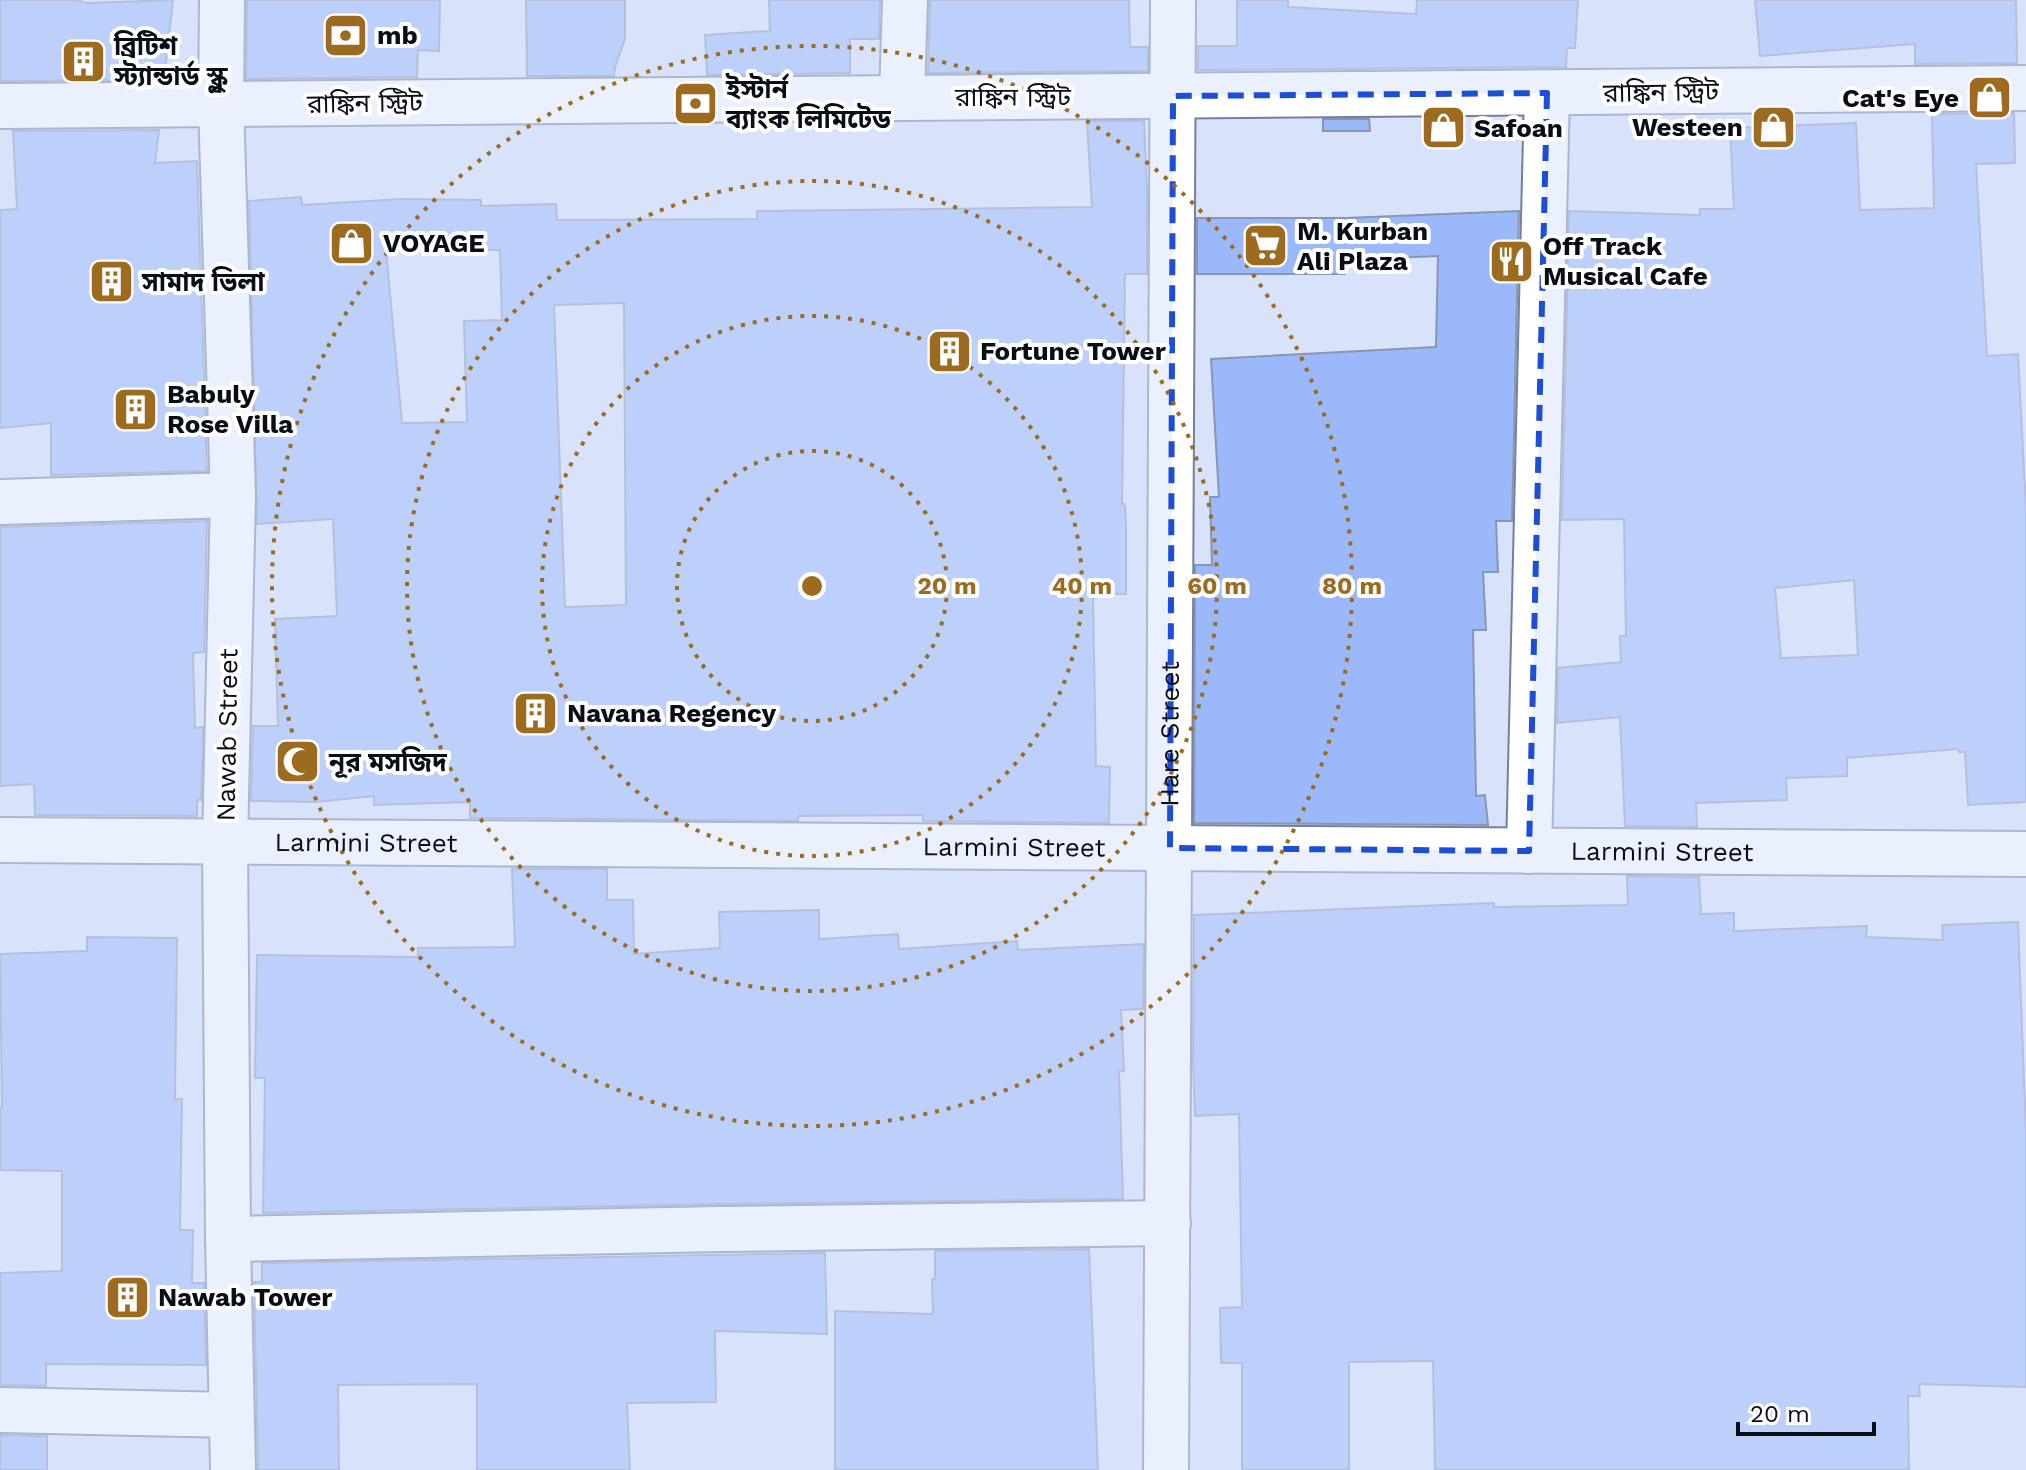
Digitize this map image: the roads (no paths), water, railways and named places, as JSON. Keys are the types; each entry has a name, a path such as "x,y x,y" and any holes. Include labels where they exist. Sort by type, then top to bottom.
{"street":[{"name":"Nawab Street","path":"222,0 221,104 233,495 225,842 233,1470"},
{"path":"905,0 902,97 905,98"},
{"name":"Hare Street","path":"1166,1470 1173,0"},
{"name":"রাঙ্কিন স্ট্রিট","path":"0,106 2026,88"},
{"path":"1529,851 1547,93"},
{"path":"0,502 233,495"},
{"name":"Larmini Street","path":"0,840 2026,854"},
{"path":"228,1239 1168,1223"},
{"path":"0,1410 231,1415"}],"place":[{"name":"mb","path":"346,35"},
{"name":"ব্রিটিশ স্ট্যান্ডার্ড স্কুল","path":"83,61"},
{"name":"Cat's Eye","path":"1990,98"},
{"name":"ইস্টার্ন ব্যাংক লিমিটেড","path":"695,104"},
{"name":"Westeen","path":"1774,127"},
{"name":"Safoan","path":"1443,128"},
{"name":"VOYAGE","path":"352,243"},
{"name":"M. Kurban Ali Plaza","path":"1266,246"},
{"name":"Off Track Musical Cafe","path":"1512,261"},
{"name":"সামাদ ভিলা","path":"111,282"},
{"name":"Fortune Tower","path":"949,351"},
{"name":"Babuly Rose Villa","path":"136,409"},
{"name":"Navana Regency","path":"536,713"},
{"name":"নূর মসজিদ","path":"298,762"},
{"name":"Nawab Tower","path":"127,1297"}]}
